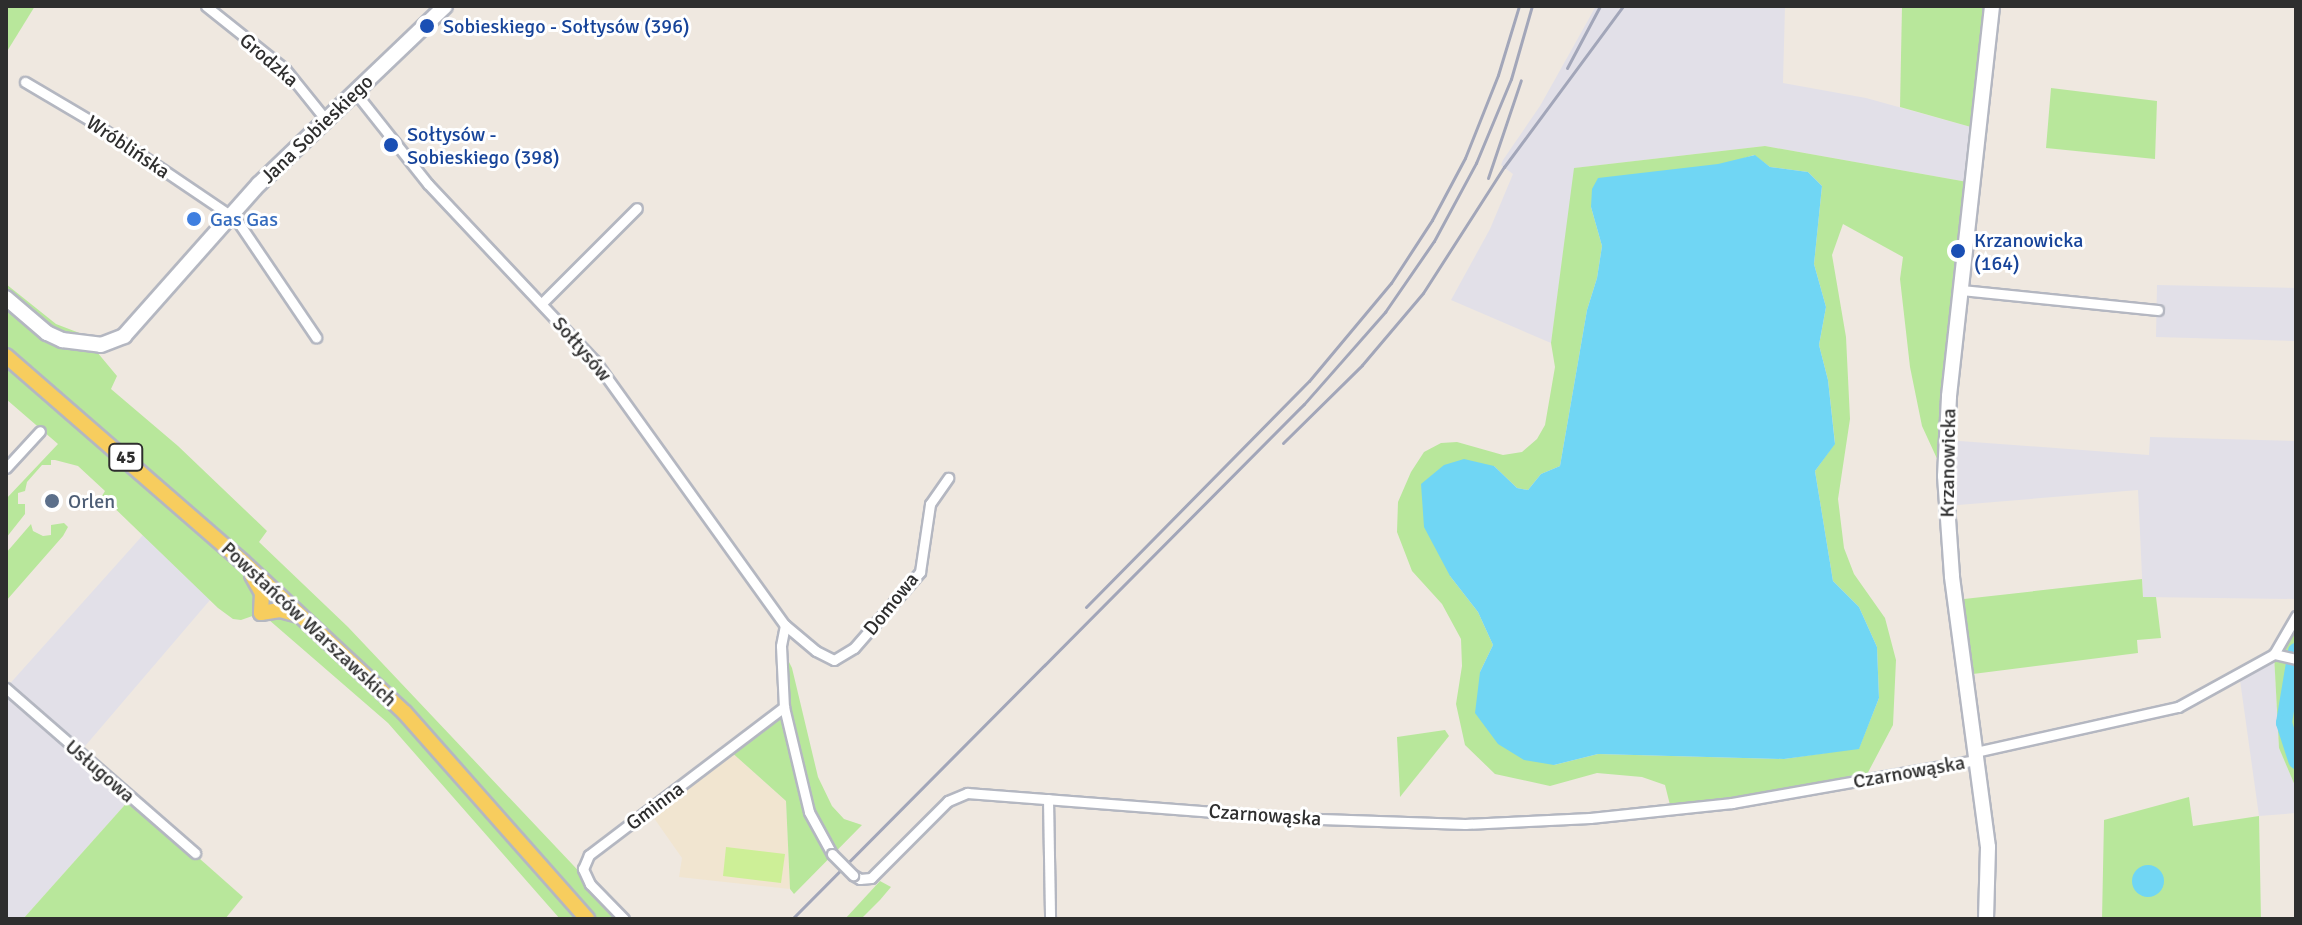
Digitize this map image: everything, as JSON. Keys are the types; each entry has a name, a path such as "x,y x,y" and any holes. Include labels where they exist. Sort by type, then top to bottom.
{"main road":[{"name":"Powstańców Warszawskich","path":"6,356 306,618 405,713 587,919"},
{"path":"243,562 262,593 261,613 280,610 306,618"}],"street":[{"name":"Grodzka","path":"206,6 285,69 326,120"},
{"name":"Jana Sobieskiego","path":"6,298 47,333 62,340 86,345 113,341 145,316 228,217 445,6"},
{"name":"Krzanowicka","path":"1986,919 1988,847 1946,506 1947,421 1992,6"},
{"name":"Wróblińska","path":"25,82 91,121 241,224 316,337"},
{"name":"Sołtysów","path":"355,92 428,184 595,361 785,625"},
{"path":"542,303 637,208"},
{"path":"1961,290 2158,310"},
{"path":"6,468 40,431"},
{"name":"Domowa","path":"785,625 816,651 834,660 854,648 920,572 930,504 948,478"},
{"path":"2296,616 2274,654 2296,659"},
{"name":"Czarnowąska","path":"785,625 781,646 784,707 809,812 832,854 860,879 871,878 955,796 967,793 1292,818 1465,824 1590,818 1732,803 1977,756 2178,707 2274,654"},
{"name":"Usługowa","path":"6,688 195,853"},
{"name":"Gminna","path":"624,919 590,884 583,869 589,855 784,707"},
{"path":"1048,799 1050,919"}],"shaded area":[{"path":"1596,6 1785,6 1783,83 1866,98 1978,129 1973,183 1765,146 1575,168 1551,343 1451,300 1490,229 1513,174 1501,165 1503,160 1540,106"},
{"path":"2157,285 2296,288 2296,341 2156,337"},
{"path":"2150,437 2296,441 2296,599 2143,597 2138,490 1946,506 1946,440 2149,455"},
{"path":"143,535 210,600 80,752 131,798 23,919 6,919 6,688"},
{"path":"2274,654 2279,748 2296,788 2296,813 2259,816 2239,673"},
{"path":"729,750 786,801 790,889 679,877 682,858 649,811"}],"green space":[{"path":"6,6 35,6 6,53"},
{"path":"1902,6 1992,6 1978,129 1900,107"},
{"path":"2051,88 2157,101 2155,159 2046,148"},
{"path":"1765,146 1973,183 1945,476 1922,426 1910,367 1900,279 1903,257 1843,224 1832,255 1846,337 1850,419 1838,499 1844,548 1854,574 1885,618 1896,660 1893,725 1864,780 1670,805 1665,785 1642,777 1597,773 1550,786 1495,774 1465,745 1456,704 1462,666 1461,639 1442,604 1412,571 1397,532 1398,502 1424,452 1441,443 1457,442 1503,455 1522,452 1537,439 1545,425 1555,367 1551,343 1574,168","holes":["1754,155 1770,167 1808,172 1822,186 1814,264 1826,307 1819,345 1828,380 1835,443 1815,471 1833,581 1859,607 1877,647 1879,698 1859,748 1784,759 1598,754 1554,765 1480,672 1493,645 1478,612 1450,576 1494,466 1517,488 1528,490 1541,474 1560,466 1587,310 1597,278 1602,246 1591,207"]},
{"path":"6,284 56,324 82,334 117,376 111,389 178,446 267,531 259,542 348,627 624,919 560,919 388,723 261,613 241,620 233,619 218,608 102,496 105,491 78,466 55,460 51,460 51,465 42,465 27,482 25,491 18,493 18,504 25,504 25,514 6,538 6,499 58,444 6,399"},
{"path":"64,523 68,527 63,536 6,601 6,553 31,524 33,531 43,536 51,535 51,525"},
{"path":"2142,579 2143,597 2156,597 2161,638 2137,640 2138,653 1965,675 1955,600"},
{"path":"2296,616 2296,788 2279,748 2274,654"},
{"path":"781,646 792,668 818,777 832,806 844,819 862,825 794,894 790,889 786,801 729,750 784,707"},
{"path":"1445,730 1449,736 1400,797 1397,737"},
{"path":"2189,797 2193,826 2259,816 2261,919 2102,919 2104,820"},
{"path":"131,798 243,897 225,919 23,919"},
{"path":"726,847 785,854 781,883 723,876"},
{"path":"880,881 891,887 880,900 861,919 845,919"}],"water":[{"path":"1755,155 1770,167 1808,172 1822,186 1814,264 1826,307 1819,345 1828,380 1835,444 1815,471 1833,581 1859,607 1877,647 1879,698 1859,749 1784,759 1598,754 1554,765 1524,760 1498,744 1475,713 1480,672 1493,645 1478,612 1450,576 1424,527 1421,484 1444,465 1464,459 1494,466 1517,488 1528,490 1541,474 1560,466 1587,310 1597,278 1602,246 1591,207 1592,189 1598,178 1718,164"},
{"path":"2148,865 2159,870 2164,881 2159,892 2148,897 2137,892 2132,881 2137,870"}],"waterway":[{"path":"2296,651 2284,723 2296,761"}],"railway":[{"path":"1086,607 1309,381 1391,283 1432,220 1465,158 1498,75 1519,6"},
{"path":"792,919 1304,404 1385,312 1434,241 1476,163 1511,79 1532,6"},
{"path":"1567,68 1600,6"},
{"path":"1283,443 1362,365 1423,293 1504,167 1623,6"},
{"path":"1488,178 1521,80"}],"place":[{"name":"Sobieskiego - Sołtysów (396)","path":"427,26"},
{"name":"Sołtysów - Sobieskiego (398)","path":"391,145"},
{"name":"Gas Gas","path":"194,219"},
{"name":"Krzanowicka (164)","path":"1958,251"},
{"name":"Orlen","path":"52,501"}]}
